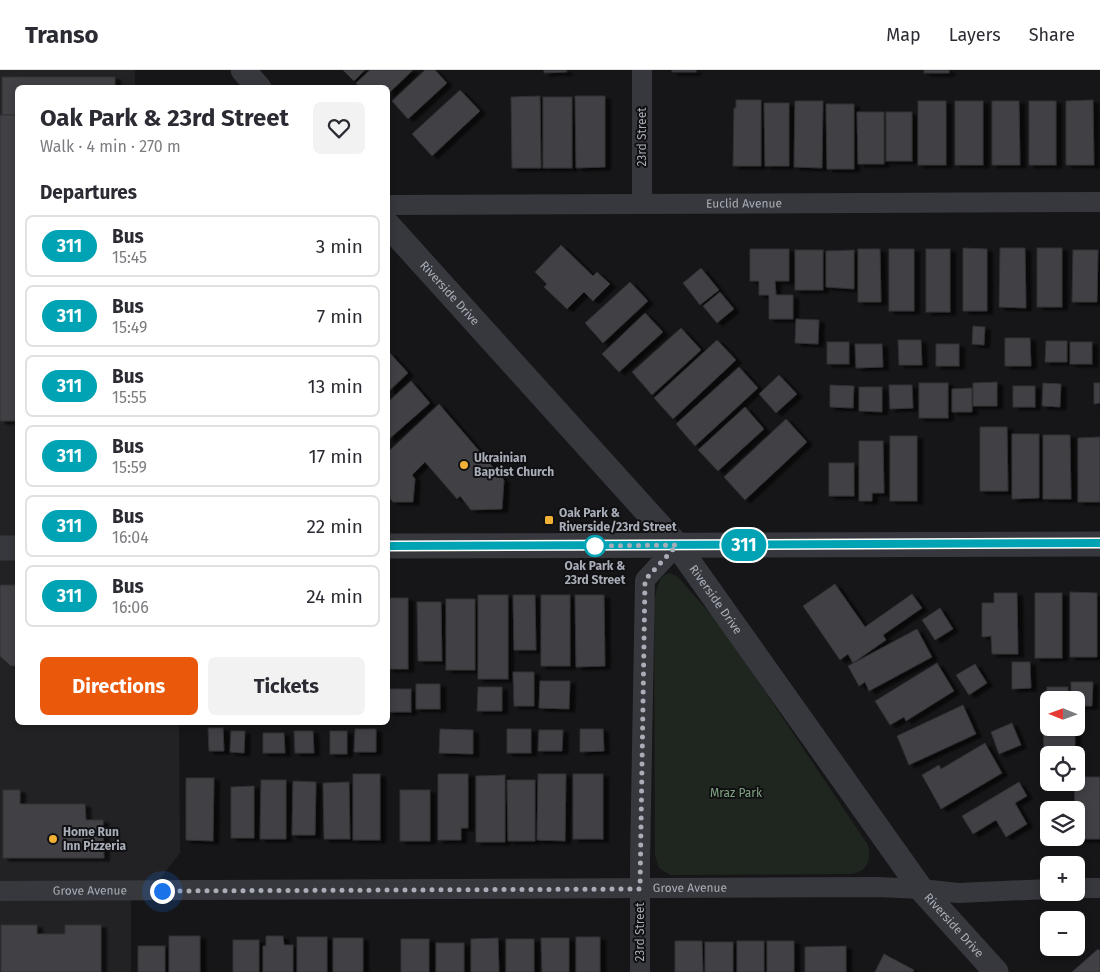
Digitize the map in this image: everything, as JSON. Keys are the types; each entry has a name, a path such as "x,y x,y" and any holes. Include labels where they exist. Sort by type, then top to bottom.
{"street":[{"path":"243,70 256,85"},
{"name":"23rd Street","path":"642,70 642,204"},
{"name":"Euclid Avenue","path":"390,205 1100,202"},
{"name":"Riverside Drive","path":"390,227 677,545 921,889 996,972"},
{"path":"390,546 1100,544"},
{"name":"23rd Street","path":"640,972 645,580 677,545"},
{"path":"0,548 15,548"},
{"name":"Grove Avenue","path":"0,892 868,887 921,889 958,893 1040,889"},
{"path":"1085,888 1100,888"}],"shaded area":[{"path":"0,70 135,70 135,85 15,85 15,544 0,544"},
{"path":"15,552 15,725 179,725 180,853 149,893 131,894 131,972 0,972 0,553"}],"green space":[{"name":"Mraz Park","path":"669,573 677,576 721,626 868,845 869,861 861,871 850,874 670,875 659,868 655,855 654,612 658,584 664,575"}],"building":[{"path":"343,70 365,70 354,81"},
{"path":"370,70 413,70 390,92 390,85 358,85 356,83"},
{"path":"425,70 435,70 447,83 408,119 392,101"},
{"path":"544,70 566,70 567,72 544,73"},
{"path":"672,70 696,70 696,72 672,72"},
{"path":"924,70 949,70 949,73 924,73"},
{"path":"2,77 115,77 115,85 15,85 15,115 2,115"},
{"path":"460,90 480,111 432,156 412,134"},
{"path":"540,96 541,168 512,168 511,97"},
{"path":"575,96 605,96 605,167 576,168"},
{"path":"543,97 572,97 572,168 543,168"},
{"path":"736,100 761,100 761,166 733,166 734,108 736,108"},
{"path":"1093,100 1094,165 1066,165 1066,101"},
{"path":"795,101 823,101 822,168 794,167"},
{"path":"918,101 946,101 946,165 918,165"},
{"path":"955,101 983,101 983,165 955,165"},
{"path":"992,101 1019,101 1020,165 992,165"},
{"path":"1029,101 1056,101 1056,165 1029,165"},
{"path":"764,103 789,103 789,166 765,166"},
{"path":"826,104 854,104 854,169 827,169"},
{"path":"857,112 884,112 884,164 858,164"},
{"path":"886,112 912,112 912,161 886,161"},
{"path":"0,115 15,115 15,421 0,421"},
{"path":"561,245 593,276 597,272 610,284 593,301 584,292 567,309 544,287 547,284 535,272"},
{"path":"963,248 987,249 987,311 963,311"},
{"path":"1000,248 1025,248 1026,308 999,307"},
{"path":"1037,248 1062,248 1062,307 1037,307"},
{"path":"750,249 789,249 789,281 775,281 776,295 793,295 793,319 769,319 769,295 759,295 759,281 750,281"},
{"path":"858,249 880,249 881,302 858,302"},
{"path":"889,249 914,249 914,311 889,311"},
{"path":"926,249 950,249 950,312 926,312"},
{"path":"795,250 823,250 823,290 795,290"},
{"path":"854,250 854,289 826,287 826,251"},
{"path":"1073,250 1098,250 1097,302 1072,302"},
{"path":"701,268 719,290 700,305 683,283"},
{"path":"630,282 648,301 603,343 585,323"},
{"path":"720,292 734,309 717,323 703,306"},
{"path":"645,313 663,332 619,372 602,354"},
{"path":"796,319 819,320 818,344 795,343"},
{"path":"973,326 985,327 984,345 972,344"},
{"path":"681,328 701,350 652,395 632,372"},
{"path":"1005,338 1030,338 1031,366 1005,366"},
{"path":"717,340 736,360 673,419 654,398"},
{"path":"898,340 921,340 922,365 899,365"},
{"path":"1046,341 1067,341 1067,362 1045,362"},
{"path":"827,342 849,342 849,364 827,364"},
{"path":"1070,342 1092,342 1092,364 1070,364"},
{"path":"855,344 882,344 883,367 856,368"},
{"path":"936,344 959,344 959,366 936,366"},
{"path":"390,353 408,373 390,390"},
{"path":"739,367 758,388 695,446 676,424"},
{"path":"779,375 797,394 776,413 759,394"},
{"path":"411,381 430,403 390,438 390,400"},
{"path":"997,382 997,406 973,406 973,383"},
{"path":"919,383 948,383 948,418 919,418"},
{"path":"1043,383 1061,384 1060,407 1042,406"},
{"path":"1094,383 1100,383 1100,403 1094,404"},
{"path":"830,385 854,386 853,408 830,407"},
{"path":"889,385 912,385 913,408 890,409"},
{"path":"1013,386 1035,386 1035,407 1013,407"},
{"path":"859,387 882,387 882,412 859,411"},
{"path":"972,388 972,412 952,412 952,389"},
{"path":"439,404 504,480 502,509 471,510 460,496 457,499 425,462 412,475 415,479 413,502 393,502 390,498 390,450"},
{"path":"745,407 764,429 718,471 698,450"},
{"path":"786,419 807,442 745,500 724,477"},
{"path":"980,427 1007,427 1008,491 980,491"},
{"path":"1012,434 1039,434 1039,498 1012,499"},
{"path":"1043,435 1070,435 1071,499 1043,499"},
{"path":"890,436 917,436 917,501 890,501"},
{"path":"1100,437 1100,502 1078,502 1078,438"},
{"path":"859,441 883,441 884,493 872,493 872,501 859,501"},
{"path":"829,463 854,463 854,496 829,496"},
{"path":"835,584 865,627 912,594 922,608 883,635 886,640 853,663 848,654 840,660 803,606"},
{"path":"0,585 15,585 15,666 11,666 0,656"},
{"path":"1070,592 1097,593 1097,657 1070,657"},
{"path":"994,593 1017,593 1018,654 992,654 991,636 982,637 982,603 994,603"},
{"path":"1035,593 1062,593 1062,658 1035,658"},
{"path":"478,595 508,595 508,679 478,679"},
{"path":"513,595 535,595 536,650 514,650"},
{"path":"541,595 570,595 570,666 541,666"},
{"path":"575,595 604,595 605,666 576,667"},
{"path":"390,598 408,598 408,669 390,669"},
{"path":"446,599 475,599 475,670 446,670"},
{"path":"417,602 441,602 442,661 418,661"},
{"path":"940,608 953,629 935,640 922,620"},
{"path":"917,629 932,657 869,691 865,682 859,686 848,666"},
{"path":"1012,662 1030,662 1031,688 1012,689"},
{"path":"937,663 954,691 906,721 904,717 890,725 875,701"},
{"path":"975,664 987,683 969,695 956,675"},
{"path":"513,672 534,672 534,706 514,706"},
{"path":"540,681 570,681 569,709 539,708"},
{"path":"1071,682 1093,682 1092,706 1085,706 1085,691 1071,691"},
{"path":"416,684 440,684 440,709 416,709"},
{"path":"478,687 502,687 502,711 477,711"},
{"path":"1047,687 1068,687 1068,691 1047,691"},
{"path":"390,689 411,689 411,712 390,712"},
{"path":"963,705 976,734 909,765 897,736"},
{"path":"1012,723 1021,745 999,754 991,732"},
{"path":"208,728 223,728 224,751 209,751"},
{"path":"355,729 376,729 376,752 354,752"},
{"path":"440,729 473,730 473,754 439,753"},
{"path":"507,729 531,729 531,753 507,753"},
{"path":"580,729 603,729 604,751 580,752"},
{"path":"539,730 563,730 562,751 538,751"},
{"path":"231,731 245,731 244,753 230,752"},
{"path":"294,731 313,731 314,753 295,753"},
{"path":"330,731 347,731 347,754 330,754"},
{"path":"263,733 284,733 285,753 263,753"},
{"path":"1043,736 1075,736 1075,746 1044,746"},
{"path":"985,743 1002,773 941,809 922,775 939,765 941,769"},
{"path":"353,774 380,774 380,840 353,840"},
{"path":"438,774 468,774 468,828 461,828 461,840 438,840"},
{"path":"538,774 566,774 565,841 537,840"},
{"path":"573,774 603,774 603,839 573,839"},
{"path":"505,775 505,842 476,842 476,776"},
{"path":"1085,777 1100,777 1100,839 1085,839 1085,801 1075,801 1074,791 1085,791"},
{"path":"186,778 214,778 213,841 186,840"},
{"path":"261,780 286,780 286,839 260,839"},
{"path":"507,780 535,780 535,841 508,841"},
{"path":"293,781 316,782 315,835 292,835"},
{"path":"349,782 350,839 324,839 323,783"},
{"path":"1019,782 1027,796 1015,803 1027,824 1006,837 996,820 973,834 962,816"},
{"path":"254,786 254,838 231,838 231,787"},
{"name":"Home Run Inn Pizzeria","path":"3,790 20,790 20,804 85,804 86,820 103,820 104,858 3,858"},
{"path":"400,790 430,790 430,841 400,841"},
{"path":"1,925 37,925 37,934 65,934 65,925 101,925 101,972 1,972"},
{"path":"169,936 200,936 200,972 169,972"},
{"path":"266,936 283,936 284,945 293,945 293,972 263,972 263,946 266,946"},
{"path":"297,937 327,937 327,972 297,972"},
{"path":"576,937 600,937 600,972 576,972"},
{"path":"333,938 363,938 363,972 333,972"},
{"path":"498,938 499,972 471,972 471,939"},
{"path":"541,938 569,938 569,972 542,972"},
{"path":"401,939 429,939 429,972 401,972"},
{"path":"506,939 534,939 534,972 506,972"},
{"path":"233,940 259,940 259,972 233,972"},
{"path":"675,941 702,941 703,972 675,972"},
{"path":"737,941 764,941 764,972 737,972"},
{"path":"767,941 794,941 794,972 767,972"},
{"path":"705,942 733,942 733,972 705,972"},
{"path":"436,943 464,943 464,972 436,972"},
{"path":"138,946 165,946 165,972 138,972"},
{"path":"846,946 846,972 805,972 805,947"},
{"path":"1098,949 1100,951 1100,972 1072,972"},
{"path":"884,954 914,970 913,972 875,972"}],"bus line":[{"name":"311","path":"390,546 1100,543"}],"place":[{"name":"Ukrainian Baptist Church","path":"464,465"},
{"name":"Oak Park & Riverside/23rd Street","path":"549,520"},
{"name":"Oak Park & 23rd Street","path":"595,546"},
{"name":"Home Run Inn Pizzeria","path":"53,839"}],"route":[{"path":"162,891 640,889 645,580 677,545 595,546"}]}
